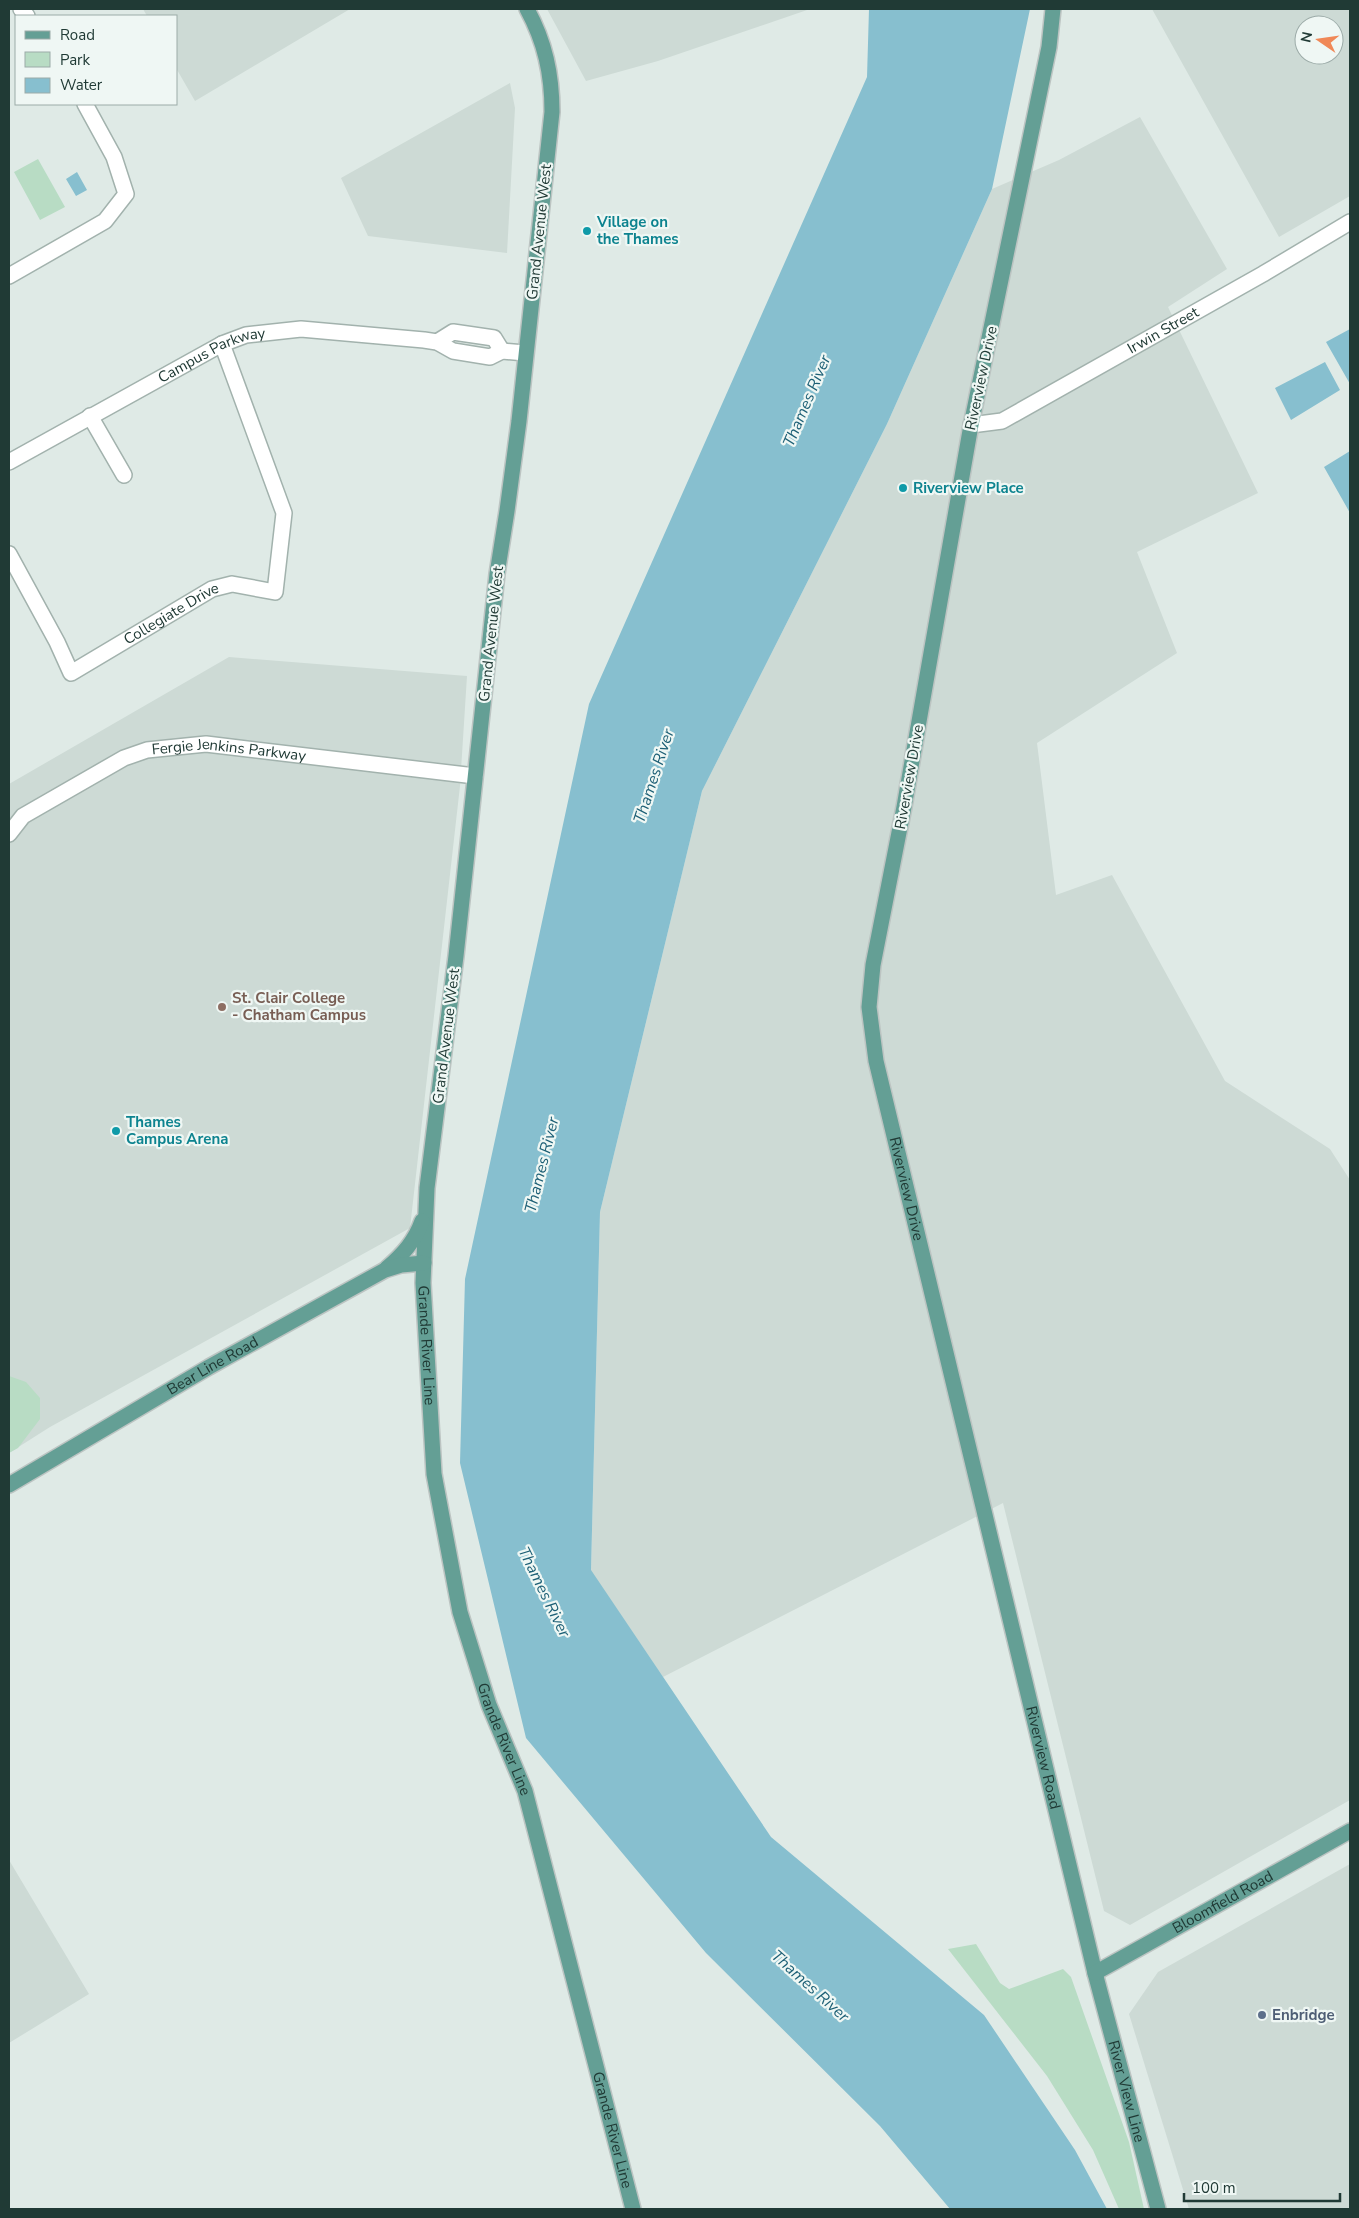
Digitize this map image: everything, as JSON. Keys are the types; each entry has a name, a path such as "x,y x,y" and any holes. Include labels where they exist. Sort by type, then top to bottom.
{"main road":[{"name":"Grand Avenue West","path":"424,1263 427,1203 497,574 508,511 552,112 550,71 544,46 539,30 527,9"},
{"name":"Riverview Drive","path":"991,1541 878,1068 871,1031 869,999 873,965 904,807 971,425 1049,47 1053,9"},
{"path":"384,1270 401,1255 417,1235 427,1203"},
{"name":"Bear Line Road","path":"9,1485 209,1367 384,1270 401,1265 424,1263"},
{"name":"Grande River Line","path":"424,1263 423,1283 434,1474 460,1612 489,1705 525,1791 633,2209"},
{"name":"Riverview Road","path":"991,1541 1094,1974"},
{"name":"Bloomfield Road","path":"1094,1974 1350,1831"},
{"name":"River View Line","path":"1094,1974 1158,2209"}],"street":[{"path":"9,276 104,221 126,194 114,156 85,105"},
{"name":"Irwin Street","path":"971,425 1002,422 1264,274 1350,222"},
{"name":"Campus Parkway","path":"9,462 222,344 246,335 301,329 438,342 453,332 494,338 502,351 525,353"},
{"name":"Collegiate Drive","path":"9,554 58,642 71,673 212,589 232,584 275,592 284,513 222,344"},
{"path":"90,416 124,475"},
{"name":"Fergie Jenkins Parkway","path":"9,834 23,816 124,758 147,750 206,744 475,776"}],"shaded area":[{"path":"143,9 350,9 195,101 178,71 178,15 146,15"},
{"path":"547,9 810,9 658,61 586,81"},
{"path":"1152,9 1350,9 1350,196 1279,237"},
{"path":"510,83 515,108 507,253 368,236 341,178"},
{"path":"1140,117 1227,269 1168,307 1258,493 1137,552 1177,653 1037,743 1056,895 1112,875 1225,1081 1330,1149 1350,1180 1350,1800 1130,1925 1104,1911 1003,1503 663,1677 591,1571 600,1212 702,791 887,424 992,189 1059,160"},
{"name":"St. Clair College - Chatham Campus","path":"229,657 467,676 460,786 410,1228 50,1427 9,1453 9,784"},
{"path":"9,1860 89,1994 9,2043"},
{"path":"1350,1864 1350,2209 1189,2209 1129,2014 1158,1972"}],"green space":[{"path":"38,159 65,207 40,220 14,172"},
{"path":"9,1376 26,1382 40,1398 40,1419 18,1448 9,1453"},
{"path":"976,1944 1000,1983 1009,1989 1063,1969 1071,1977 1129,2142 1144,2209 1119,2209 1093,2150 1047,2076 948,1949"}],"water":[{"name":"Thames River","path":"869,9 1030,9 992,189 887,424 702,791 600,1212 591,1570 771,1837 984,2015 1075,2150 1107,2209 950,2209 880,2126 706,1953 526,1738 460,1463 465,1279 589,704 867,77"},
{"path":"77,172 87,190 76,196 66,179"},
{"path":"1350,329 1350,384 1326,342"},
{"path":"1325,362 1340,390 1291,420 1275,388"},
{"path":"1350,451 1350,513 1324,467"}],"place":[{"name":"Village on the Thames","path":"587,231"},
{"name":"Riverview Place","path":"903,488"},
{"name":"St. Clair College - Chatham Campus","path":"222,1007"},
{"name":"Thames Campus Arena","path":"116,1131"},
{"name":"Enbridge","path":"1262,2015"}]}
